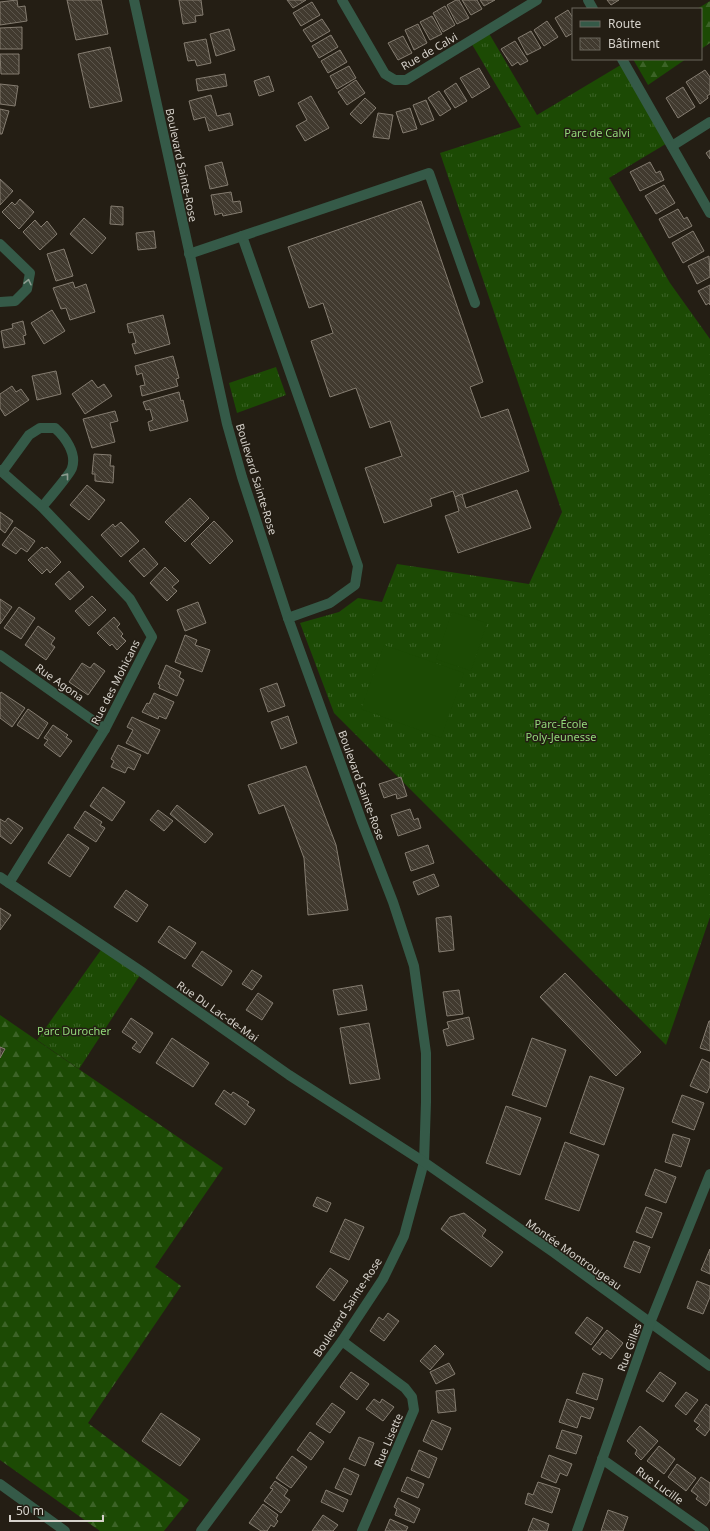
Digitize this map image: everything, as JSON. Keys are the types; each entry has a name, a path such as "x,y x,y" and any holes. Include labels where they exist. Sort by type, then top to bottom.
{"street":[{"name":"Boulevard Sainte-Rose","path":"134,0 227,424 242,477 288,618 362,822 393,902 414,966 426,1053 424,1162 404,1236 383,1279 342,1341 201,1531"},
{"name":"Rue de Calvi","path":"342,0 385,74 395,80 406,80 537,0"},
{"path":"623,60 710,213"},
{"path":"672,146 710,122"},
{"path":"189,254 429,173 475,303"},
{"path":"242,236 358,566 355,585 330,603 288,618"},
{"path":"0,244 30,273 27,289 15,301 0,302"},
{"name":"Rue des Mohicans","path":"9,883 106,729 152,637 130,599 42,507 1,471 29,435 40,428 55,428 64,436 72,452 72,468 42,507"},
{"name":"Rue Agona","path":"0,654 106,729"},
{"name":"Rue Du Lac-de-Mai","path":"0,877 142,972 288,1075 424,1162"},
{"name":"Montée Montrougeau","path":"424,1162 553,1252 710,1366"},
{"name":"Rue Gilles","path":"577,1531 650,1323 710,1174"},
{"name":"Rue Lisette","path":"342,1341 404,1388 412,1397 414,1410 362,1531"},
{"name":"Rue Lucille","path":"602,1459 704,1531"},
{"path":"0,1484 66,1531"}],"green space":[{"path":"710,1 710,43 702,48 702,8 699,8"},
{"name":"Parc-École Poly-Jeunesse","path":"487,30 537,115 624,63 669,142 609,178 670,283 710,339 710,917 666,1045 334,713 300,623 339,612 358,598 382,602 397,564 529,584 562,512 440,153 521,127 470,41"},
{"path":"634,60 685,60 648,85"},
{"path":"276,367 286,395 237,413 229,383"},
{"path":"452,612 487,623 471,671 436,659"},
{"path":"384,645 464,673 441,738 361,709"},
{"name":"Parc Durocher","path":"103,947 142,972 79,1069 37,1040"},
{"path":"0,1015 223,1168 155,1267 181,1286 88,1423 189,1500 164,1531 100,1531 0,1460"}],"building":[{"path":"17,0 18,7 25,6 27,21 0,25 0,2"},
{"path":"67,0 101,0 108,34 76,40"},
{"path":"179,0 201,0 203,15 195,16 196,22 183,24"},
{"path":"287,0 306,0 293,8"},
{"path":"459,0 469,18 457,24 447,5"},
{"path":"462,0 477,0 482,9 471,15"},
{"path":"480,0 495,0 484,6"},
{"path":"607,0 619,0 611,5"},
{"path":"312,2 320,15 301,26 293,13"},
{"path":"445,6 455,25 443,32 433,13"},
{"path":"568,10 572,16 572,34 566,37 555,18"},
{"path":"432,16 442,34 430,40 420,22"},
{"path":"322,19 330,31 311,42 303,30"},
{"path":"547,21 558,37 544,46 534,30"},
{"path":"418,24 427,43 414,50 405,30"},
{"path":"22,27 22,49 0,49 0,28"},
{"path":"229,29 235,50 216,56 210,34"},
{"path":"531,31 541,48 527,55 518,38"},
{"path":"331,35 338,47 319,58 312,46"},
{"path":"403,36 412,53 398,60 388,43"},
{"path":"206,39 211,63 197,66 195,60 188,61 184,43"},
{"path":"515,41 528,61 520,65 518,62 512,66 501,49"},
{"path":"110,47 122,101 90,108 78,54"},
{"path":"340,50 347,62 328,73 321,61"},
{"path":"0,54 19,54 19,74 1,74"},
{"path":"349,66 356,78 337,89 330,76"},
{"path":"479,68 490,87 472,98 460,78"},
{"path":"705,70 710,77 710,94 707,96 708,98 700,104 686,82"},
{"path":"225,74 227,86 198,91 196,79"},
{"path":"269,76 274,91 259,96 254,81"},
{"path":"356,80 365,93 347,105 338,92"},
{"path":"456,83 467,101 455,108 444,91"},
{"path":"0,84 18,86 15,106 0,104"},
{"path":"683,87 695,107 678,118 666,98"},
{"path":"439,91 451,109 440,116 428,98"},
{"path":"211,95 217,116 230,113 233,125 209,131 205,117 194,120 189,101"},
{"path":"311,96 329,128 305,141 296,126 307,120 298,103"},
{"path":"365,98 376,108 361,124 350,114"},
{"path":"426,100 434,120 421,125 413,105"},
{"path":"410,108 417,129 403,133 396,112"},
{"path":"0,109 9,111 2,134 0,134"},
{"path":"378,113 393,115 389,139 373,137"},
{"path":"710,150 710,159 706,153"},
{"path":"222,162 228,185 210,189 205,166"},
{"path":"650,162 656,173 660,171 664,180 640,191 630,172"},
{"path":"0,179 13,191 0,205"},
{"path":"664,185 675,203 656,214 645,196"},
{"path":"231,192 233,202 240,201 242,212 223,216 222,213 215,215 211,195"},
{"path":"20,199 34,212 19,229 2,212 12,202 15,205"},
{"path":"421,201 483,382 470,387 481,418 508,409 529,471 455,497 453,491 430,499 432,506 384,523 365,468 402,456 390,421 370,428 356,388 330,397 311,341 333,333 323,303 309,308 288,247"},
{"path":"111,206 123,207 123,225 110,224"},
{"path":"678,209 684,219 687,217 692,226 669,238 659,219"},
{"path":"84,218 106,238 92,254 70,234"},
{"path":"35,220 41,227 47,221 57,234 40,250 23,232"},
{"path":"154,231 156,248 138,250 136,233"},
{"path":"693,231 704,251 683,263 672,243"},
{"path":"64,249 73,276 56,281 47,254"},
{"path":"709,256 710,277 697,284 688,266"},
{"path":"73,282 75,288 86,284 95,312 70,320 66,308 61,309 53,288"},
{"path":"710,285 710,305 709,303 706,305 698,291"},
{"path":"52,310 65,331 44,344 31,323"},
{"path":"163,315 170,344 135,354 132,344 136,343 133,332 129,333 127,324"},
{"path":"23,321 26,335 23,336 25,344 4,348 1,331 13,328 12,324"},
{"path":"173,356 179,378 176,379 178,386 142,396 140,386 145,385 142,373 137,375 135,366"},
{"path":"56,371 61,394 37,400 32,376"},
{"path":"92,380 98,388 104,384 112,396 85,414 72,394"},
{"path":"12,386 16,392 21,389 29,400 5,416 0,408 0,394"},
{"path":"179,392 181,401 183,400 188,421 150,431 148,422 153,420 150,409 146,410 143,402"},
{"path":"115,411 118,421 110,423 115,442 92,448 83,419"},
{"path":"94,454 111,455 110,466 114,466 113,483 95,481 95,474 92,474"},
{"path":"87,485 105,500 89,520 70,505"},
{"path":"517,490 531,528 458,553 445,516 459,511 455,497 462,494 466,508"},
{"path":"190,498 209,518 185,542 165,522"},
{"path":"0,512 13,521 5,533 0,529"},
{"path":"214,521 233,541 210,564 191,544"},
{"path":"121,522 139,541 121,557 101,535 113,524 115,527"},
{"path":"15,527 35,541 27,552 21,548 16,554 2,545"},
{"path":"42,547 44,549 47,547 61,562 50,573 47,569 42,574 28,560"},
{"path":"144,548 158,564 144,577 129,561"},
{"path":"165,567 179,581 172,587 177,591 167,601 150,583"},
{"path":"69,571 84,587 70,600 55,584"},
{"path":"92,596 106,610 89,626 75,611"},
{"path":"0,599 12,607 0,624"},
{"path":"198,602 206,623 185,631 177,610"},
{"path":"19,607 35,618 21,639 4,628"},
{"path":"114,617 120,624 117,627 123,634 121,636 126,641 117,650 112,644 110,646 97,633"},
{"path":"38,626 55,638 51,644 55,647 46,660 25,645"},
{"path":"185,635 197,640 195,645 210,650 202,672 175,662"},
{"path":"82,663 90,668 94,663 105,671 88,695 69,682"},
{"path":"166,665 181,672 179,677 184,680 177,696 159,688 160,685 158,684"},
{"path":"277,683 285,706 268,712 260,689"},
{"path":"1,692 25,708 12,727 0,718"},
{"path":"154,693 174,702 166,719 159,716 158,719 142,712 147,703 149,704"},
{"path":"28,709 48,723 38,739 17,725"},
{"path":"288,716 297,743 281,749 271,722"},
{"path":"132,717 160,730 148,754 126,743 133,730 127,727"},
{"path":"53,725 68,735 66,737 72,741 60,757 44,745 48,740 44,738"},
{"path":"118,745 141,755 134,770 128,767 125,773 111,767 114,761 111,759"},
{"path":"306,766 336,845 348,910 308,915 304,858 284,805 259,814 248,785"},
{"path":"401,777 407,796 397,799 396,794 384,798 379,784"},
{"path":"103,787 125,802 112,821 90,806"},
{"path":"177,805 213,834 205,843 170,814"},
{"path":"410,809 414,820 418,818 421,828 398,836 391,815"},
{"path":"158,810 173,821 164,831 150,820"},
{"path":"85,811 102,822 100,825 105,828 96,842 74,828"},
{"path":"8,818 23,828 11,844 0,836 0,819 5,822"},
{"path":"68,834 89,848 70,877 48,863"},
{"path":"428,845 434,863 411,871 405,853"},
{"path":"434,874 439,886 418,895 413,882"},
{"path":"126,890 148,905 137,922 114,907"},
{"path":"0,908 11,915 0,930"},
{"path":"451,916 454,950 439,952 436,918"},
{"path":"169,926 196,943 185,959 158,942"},
{"path":"202,951 232,971 222,986 192,966"},
{"path":"252,970 262,976 252,990 242,984"},
{"path":"565,973 641,1052 616,1076 540,997"},
{"path":"362,985 367,1010 338,1015 333,990"},
{"path":"459,990 463,1014 447,1016 443,992"},
{"path":"258,993 273,1003 262,1020 246,1010"},
{"path":"469,1017 474,1039 447,1046 443,1030 449,1028 447,1022"},
{"path":"131,1018 153,1033 140,1053 132,1048 137,1042 122,1032"},
{"path":"710,1021 710,1051 700,1048"},
{"path":"369,1023 380,1079 350,1084 340,1028"},
{"path":"172,1038 209,1063 193,1087 156,1063"},
{"path":"532,1038 566,1050 546,1107 512,1095"},
{"path":"0,1047 5,1049 0,1058"},
{"path":"702,1059 710,1063 710,1086 707,1093 690,1086"},
{"path":"590,1076 624,1088 604,1145 570,1133"},
{"path":"224,1090 231,1095 233,1092 249,1102 247,1105 255,1110 245,1125 215,1104"},
{"path":"682,1095 704,1103 694,1130 672,1122"},
{"path":"506,1106 541,1118 520,1175 486,1163"},
{"path":"673,1134 690,1139 681,1167 665,1162"},
{"path":"565,1142 599,1155 579,1211 545,1199"},
{"path":"655,1169 676,1177 666,1203 645,1195"},
{"path":"317,1197 331,1203 327,1212 313,1206"},
{"path":"646,1207 662,1213 652,1238 636,1232"},
{"path":"464,1213 486,1230 482,1236 503,1252 491,1267 441,1229 450,1217"},
{"path":"345,1219 364,1227 349,1260 330,1252"},
{"path":"634,1241 650,1247 640,1273 624,1267"},
{"path":"710,1249 710,1274 701,1270"},
{"path":"330,1268 348,1281 334,1301 316,1287"},
{"path":"697,1281 710,1286 710,1297 703,1314 687,1308"},
{"path":"388,1313 399,1321 384,1341 370,1331 379,1317 383,1320"},
{"path":"587,1317 603,1328 591,1345 575,1333"},
{"path":"607,1330 623,1343 611,1359 602,1352 600,1355 592,1349"},
{"path":"435,1345 444,1354 430,1370 420,1361"},
{"path":"449,1363 455,1374 436,1384 430,1372"},
{"path":"351,1372 369,1384 357,1400 340,1387"},
{"path":"660,1372 676,1383 663,1402 646,1391"},
{"path":"583,1373 603,1379 597,1400 576,1393"},
{"path":"454,1389 456,1411 438,1413 436,1391"},
{"path":"686,1392 698,1400 686,1415 675,1406"},
{"path":"374,1399 380,1403 382,1399 394,1407 383,1421 366,1409"},
{"path":"567,1399 594,1408 590,1419 581,1416 577,1428 559,1422"},
{"path":"332,1403 345,1412 330,1433 316,1424"},
{"path":"706,1404 710,1407 710,1429 705,1436 696,1429 700,1425 694,1421"},
{"path":"161,1413 200,1439 180,1466 142,1441"},
{"path":"432,1420 451,1428 442,1450 423,1441"},
{"path":"640,1426 658,1441 641,1460 635,1454 637,1450 627,1441"},
{"path":"562,1430 582,1436 576,1454 556,1448"},
{"path":"310,1432 324,1442 311,1460 297,1450"},
{"path":"359,1437 374,1443 365,1466 349,1459"},
{"path":"659,1446 675,1459 664,1474 647,1461"},
{"path":"419,1450 437,1458 429,1478 411,1470"},
{"path":"549,1455 572,1464 567,1476 560,1473 556,1483 541,1477"},
{"path":"292,1456 307,1467 291,1488 276,1478"},
{"path":"677,1464 696,1478 686,1491 668,1477"},
{"path":"344,1468 359,1475 351,1495 335,1488"},
{"path":"407,1477 424,1484 418,1498 401,1491"},
{"path":"701,1477 710,1483 710,1500 706,1506 696,1499 698,1496 691,1491"},
{"path":"275,1481 288,1490 284,1496 290,1500 281,1513 264,1501 273,1489 270,1488"},
{"path":"538,1482 560,1489 552,1513 525,1504 528,1493 533,1495"},
{"path":"326,1490 348,1500 343,1512 321,1502"},
{"path":"398,1498 420,1509 414,1523 395,1515 397,1509 394,1507"},
{"path":"263,1504 278,1515 276,1519 278,1521 274,1527 271,1525 267,1531 261,1531 249,1523"},
{"path":"608,1510 628,1517 623,1531 601,1531"},
{"path":"323,1515 338,1525 333,1531 312,1531"},
{"path":"533,1518 549,1524 547,1531 528,1531"},
{"path":"390,1519 408,1527 406,1531 385,1531"}],"park label":[{"name":"Parc de Calvi","path":"597,132"}]}
